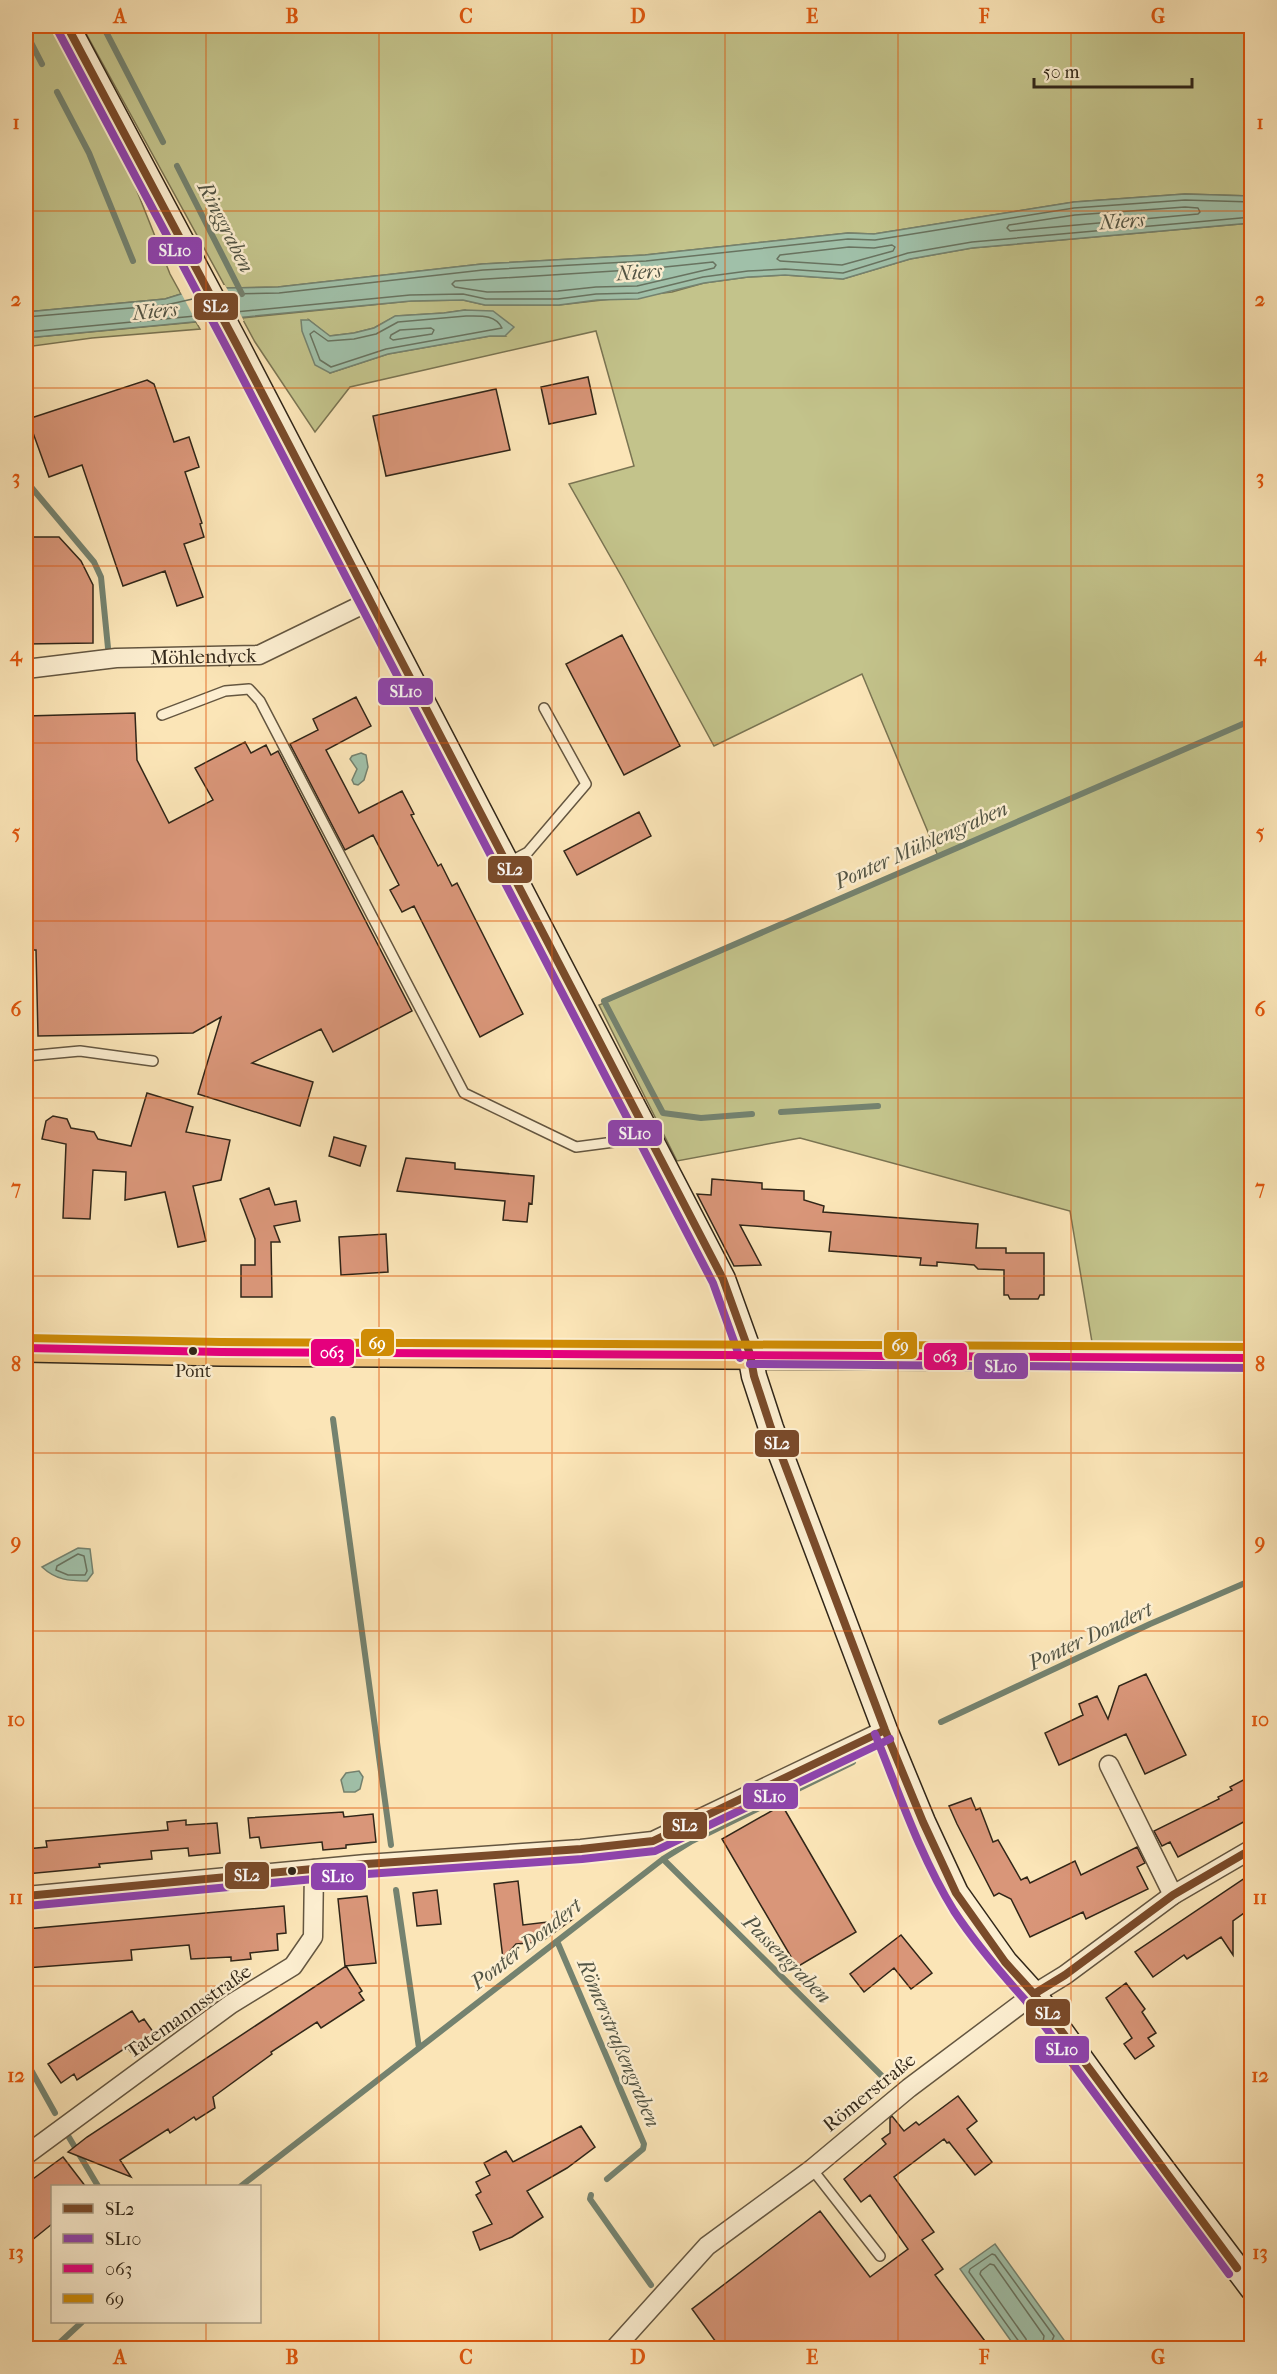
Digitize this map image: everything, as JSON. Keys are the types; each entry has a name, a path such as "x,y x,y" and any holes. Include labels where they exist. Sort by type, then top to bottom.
{"main road":[{"path":"26,1348 222,1352 1251,1358"}],"street":[{"path":"68,26 238,347 723,1279 750,1354 754,1376 771,1428 885,1730 923,1822 956,1893 1005,1962 1034,1994 1114,2106 1244,2267 1251,2288"},
{"name":"Möhlendyck","path":"26,669 116,658 259,655 370,601"},
{"path":"26,1896 653,1841 885,1730"},
{"path":"1109,1765 1173,1895"},
{"name":"Römerstraße","path":"615,2349 707,2246 812,2169 909,2088 1034,1994 1065,1975 1173,1895 1251,1849"},
{"name":"Tatemannsstraße","path":"26,2155 231,2004 293,1966 313,1937 314,1869"}],"lane":[{"path":"162,715 225,691 249,689 260,700 464,1093 576,1147 614,1142 645,1127"},
{"path":"507,863 528,852 586,784 544,708"},
{"path":"26,1056 80,1051 153,1060"},
{"path":"812,2169 880,2256"}],"green space":[{"path":"26,26 67,26 85,60 170,274 181,294 165,299 26,312"},
{"path":"82,26 1251,26 1251,196 1185,194 1074,202 874,234 848,233 645,255 482,264 278,287 226,288"},
{"path":"1251,223 1251,1343 1092,1342 1070,1211 800,1138 677,1161 599,1005 938,856 862,674 714,746 569,484 634,466 596,331 350,387 315,432 255,342 242,318 411,301 463,300 485,305 559,305 672,292 704,283 748,277 785,275 843,279 910,259 972,248","holes":["465,310 505,336 490,336 388,354 330,373 309,320 329,336 374,328 396,316"]},
{"path":"196,322 200,329 92,338 26,347 26,338"}],"water":[{"name":"Niers","path":"1185,194 1251,196 1251,223 972,248 910,259 843,279 785,275 748,277 704,283 638,299 597,300 559,305 485,305 463,300 411,301 26,338 26,312 165,299 181,294 226,288 278,287 482,264 645,255 848,233 874,234 1074,202"},
{"path":"465,310 493,311 514,327 505,336 490,336 388,354 330,373 315,365 302,331 301,320 309,320 330,336 374,328 395,316"},
{"path":"361,753 366,755 368,767 364,780 358,785 352,780 357,769 350,759"},
{"path":"78,1548 90,1549 93,1573 87,1581 63,1579 52,1575 42,1567"},
{"path":"359,1771 363,1777 360,1789 355,1792 344,1792 341,1780 346,1773"},
{"path":"995,2244 1064,2340 1052,2348 1016,2348 960,2269"}],"pier":[{"path":"225,285 244,321 198,325 180,291"}],"building":[{"path":"588,377 596,414 549,424 541,387"},
{"path":"147,380 154,384 174,442 189,437 199,467 185,472 202,523 200,524 204,537 184,544 203,597 177,606 165,571 123,586 82,465 49,477 28,419"},
{"path":"496,389 510,450 386,476 373,416"},
{"path":"26,537 59,537 81,561 93,585 93,643 26,644"},
{"path":"622,635 680,746 624,775 566,664"},
{"path":"356,697 371,726 326,750 359,813 402,791 414,814 411,815 438,866 441,864 452,886 457,883 523,1014 480,1037 414,906 402,912 390,890 399,885 373,835 345,850 290,744 318,730 313,719"},
{"path":"135,713 137,760 169,823 213,800 195,768 245,742 251,753 266,745 271,755 278,751 412,1011 333,1052 321,1029 252,1063 313,1082 300,1126 198,1094 221,1017 193,1033 38,1036 36,950 26,950 26,716"},
{"path":"639,812 651,836 577,875 564,851"},
{"path":"147,1093 193,1107 186,1132 230,1140 221,1180 193,1186 206,1241 178,1247 165,1192 125,1200 126,1172 93,1170 90,1219 63,1218 66,1144 42,1139 46,1121 53,1116 67,1119 71,1128 94,1132 98,1139 131,1146"},
{"path":"334,1137 366,1146 360,1166 329,1156"},
{"path":"406,1158 455,1163 455,1169 534,1176 532,1204 529,1203 527,1222 503,1220 505,1201 397,1191"},
{"path":"712,1179 762,1183 762,1189 804,1191 804,1200 824,1206 823,1212 978,1224 976,1248 1006,1248 1006,1253 1044,1253 1044,1295 1040,1295 1038,1299 1010,1299 1008,1295 1004,1295 1004,1270 978,1269 974,1265 937,1262 937,1266 920,1265 921,1258 829,1251 831,1232 740,1225 761,1265 734,1266 697,1194 711,1195"},
{"path":"269,1188 275,1205 296,1201 300,1221 274,1226 280,1242 271,1242 272,1297 241,1297 241,1265 255,1265 255,1239 240,1199"},
{"path":"386,1234 388,1272 341,1275 339,1237"},
{"path":"1146,1674 1186,1755 1145,1774 1126,1734 1059,1765 1045,1733 1083,1715 1079,1704 1097,1696 1108,1719 1119,1686"},
{"path":"1251,1776 1251,1818 1178,1857 1170,1842 1162,1846 1154,1831 1219,1799 1218,1797 1232,1790 1230,1787"},
{"path":"971,1798 976,1810 980,1808 993,1842 998,1840 1021,1880 1027,1877 1030,1883 1075,1861 1081,1875 1137,1847 1145,1863 1137,1867 1148,1889 1086,1919 1083,1912 1030,1937 1011,1899 999,1893 994,1896 949,1806"},
{"path":"782,1805 856,1932 797,1967 722,1839"},
{"path":"343,1812 344,1817 373,1814 376,1842 323,1850 322,1842 261,1848 259,1837 250,1838 248,1818"},
{"path":"186,1820 186,1825 217,1823 220,1853 189,1856 188,1848 151,1851 152,1859 26,1874 26,1849 47,1847 46,1841 168,1830 167,1822"},
{"path":"1251,1874 1251,1908 1233,1921 1233,1955 1221,1937 1187,1959 1184,1955 1153,1977 1135,1952"},
{"path":"518,1881 523,1925 573,1919 541,1942 516,1944 503,1959 494,1884"},
{"path":"437,1890 441,1924 417,1926 413,1893"},
{"path":"367,1896 376,1963 345,1966 338,1899"},
{"path":"284,1906 286,1933 277,1934 278,1950 250,1953 251,1959 231,1961 231,1957 191,1959 189,1945 131,1950 132,1960 26,1968 26,1929"},
{"path":"901,1935 932,1973 911,1989 894,1968 864,1992 850,1974"},
{"path":"346,1966 362,1991 359,1993 364,2000 321,2028 317,2022 271,2052 272,2054 213,2097 215,2108 196,2120 194,2117 170,2133 168,2129 120,2160 131,2177 68,2152 87,2137"},
{"path":"1126,1983 1145,2009 1142,2012 1156,2033 1148,2038 1154,2046 1135,2059 1124,2044 1132,2038 1106,1998"},
{"path":"132,2011 139,2022 144,2019 156,2036 131,2052 127,2047 77,2080 74,2074 61,2083 48,2064"},
{"path":"958,2096 977,2121 967,2129 992,2162 975,2175 949,2142 947,2143 944,2139 894,2177 934,2232 922,2240 943,2269 935,2275 991,2349 721,2349 692,2309 820,2211 870,2277 908,2249 870,2195 861,2202 844,2179 886,2144 882,2139 890,2133 892,2116 904,2131 916,2122 919,2125"},
{"path":"581,2126 595,2147 567,2168 527,2191 543,2217 512,2237 480,2250 473,2232 492,2224 476,2195 481,2192 476,2182 490,2175 484,2163 506,2151 513,2162"},
{"path":"63,2157 84,2185 51,2185 51,2225 26,2245 26,2181 30,2181"}],"waterway":[{"name":"Ringgraben","path":"103,26 163,142"},
{"path":"26,33 42,64"},
{"path":"57,92 89,153 133,261"},
{"name":"Ringgraben","path":"177,166 242,294"},
{"path":"26,481 94,562 101,577 108,648"},
{"name":"Ponter Mühlengraben","path":"752,1114 701,1118 663,1113 604,1001 1252,720"},
{"path":"781,1112 878,1106"},
{"path":"333,1419 391,1845"},
{"name":"Ponter Dondert","path":"941,1722 1150,1624 1252,1580"},
{"name":"Ponter Dondert","path":"242,2185 663,1859 692,1841 853,1762"},
{"name":"Passengraben","path":"663,1859 888,2082"},
{"path":"396,1890 419,2048"},
{"name":"Römerstraßengraben","path":"557,1941 644,2144 643,2149 607,2179"},
{"path":"26,2061 55,2113"},
{"path":"67,2134 97,2185"},
{"name":"Römerstraßengraben","path":"591,2195 590,2199 651,2285"},
{"name":"Ponter Dondert","path":"54,2348 81,2323"}],"transit line":[{"name":"SL2","path":"67,26 238,347 723,1279 750,1354 754,1376 771,1428 885,1730 923,1822 956,1893 1005,1962 1034,1994 1237,2268"},
{"name":"SL10","path":"58,31 229,352 713,1283 740,1358"},
{"name":"69","path":"26,1338 221,1342 1252,1347"},
{"name":"063","path":"26,1348 221,1352 1252,1358"},
{"name":"SL10","path":"750,1364 1252,1368"},
{"name":"SL2","path":"26,1896 366,1864 581,1849 653,1841 885,1730"},
{"name":"SL10","path":"875,1734 920,1846 954,1911 988,1957 1026,2001 1229,2274"},
{"name":"SL10","path":"27,1906 367,1874 582,1859 655,1851 890,1739"},
{"name":"SL2","path":"1034,1994 1065,1975 1173,1895 1252,1849"}],"place":[{"name":"Pont","path":"193,1351"}]}
